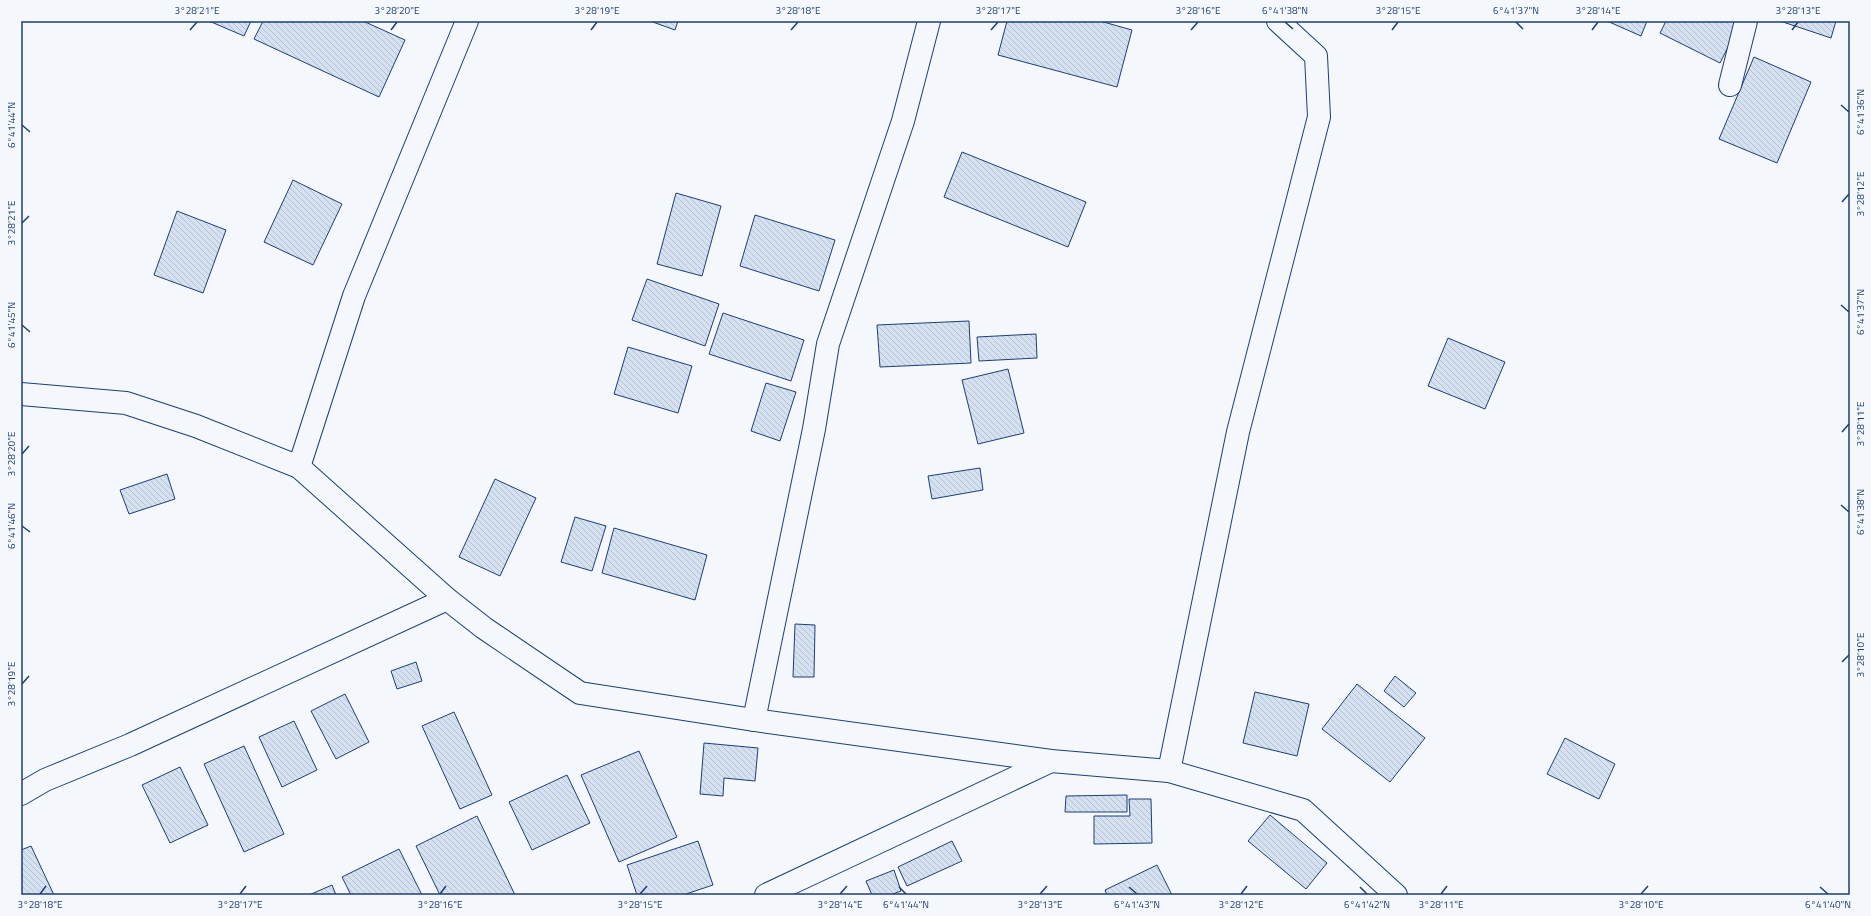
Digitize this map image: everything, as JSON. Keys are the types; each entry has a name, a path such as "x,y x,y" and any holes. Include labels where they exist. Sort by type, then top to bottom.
{"street":[{"path":"299,467 354,296 467,21"},
{"path":"754,720 814,429 828,344 903,120 929,21"},
{"path":"1169,771 1238,432 1319,117 1316,56 1278,21"},
{"path":"1730,85 1746,21"},
{"path":"21,394 126,403 196,426 299,467 447,599 484,628 580,693 754,720 1052,761 1169,771 1303,810 1396,895"},
{"path":"21,794 45,780 130,745 447,599"},
{"path":"766,895 1052,761"}],"building":[{"path":"209,21 251,21 244,36"},
{"path":"263,21 363,21 405,40 379,97 254,39"},
{"path":"650,21 678,21 675,30"},
{"path":"1007,21 1100,21 1132,30 1117,87 998,55"},
{"path":"1607,21 1647,21 1641,36"},
{"path":"1666,21 1741,21 1720,63 1660,33"},
{"path":"1780,21 1836,21 1831,38"},
{"path":"1754,57 1811,82 1777,163 1719,139"},
{"path":"962,152 1086,202 1068,247 944,197"},
{"path":"293,180 342,204 313,265 264,242"},
{"path":"676,193 721,206 702,276 657,264"},
{"path":"177,211 226,230 203,293 154,275"},
{"path":"755,215 835,240 819,291 740,266"},
{"path":"647,279 719,304 705,346 632,320"},
{"path":"723,313 804,340 791,381 709,354"},
{"path":"969,321 971,363 880,367 877,325"},
{"path":"1036,334 1037,358 979,361 977,337"},
{"path":"1448,338 1505,362 1485,409 1428,386"},
{"path":"628,347 692,366 678,413 614,394"},
{"path":"1008,369 1024,433 978,444 962,380"},
{"path":"766,383 796,392 780,441 751,431"},
{"path":"980,468 983,490 932,499 928,476"},
{"path":"167,474 175,499 129,514 120,490"},
{"path":"495,479 536,498 500,576 459,557"},
{"path":"575,517 606,526 592,571 561,562"},
{"path":"614,528 707,555 695,600 602,573"},
{"path":"795,624 815,625 814,677 793,677"},
{"path":"416,662 422,681 397,689 391,671"},
{"path":"1395,676 1416,693 1404,707 1384,691"},
{"path":"1357,684 1425,738 1390,782 1322,729"},
{"path":"1255,692 1309,704 1297,756 1243,743"},
{"path":"345,694 369,742 336,759 311,711"},
{"path":"454,712 492,795 460,809 422,726"},
{"path":"294,721 317,770 282,787 259,737"},
{"path":"1565,738 1615,764 1599,799 1547,774"},
{"path":"704,743 758,748 755,781 724,778 723,796 700,794"},
{"path":"244,746 284,834 244,852 204,764"},
{"path":"639,751 677,837 619,862 581,775"},
{"path":"180,767 208,825 170,843 142,785"},
{"path":"567,775 590,823 532,850 509,802"},
{"path":"1127,795 1127,812 1065,812 1066,796"},
{"path":"1129,799 1151,799 1152,843 1094,844 1094,816 1130,816"},
{"path":"1270,815 1327,863 1306,889 1248,841"},
{"path":"477,816 515,895 440,895 416,846"},
{"path":"698,841 713,885 683,895 637,895 627,865"},
{"path":"952,841 962,861 907,886 898,867"},
{"path":"31,846 54,895 21,895 21,850"},
{"path":"399,849 422,895 351,895 342,877"},
{"path":"1157,865 1172,895 1107,895 1105,890"},
{"path":"894,870 901,891 890,895 872,895 866,881"},
{"path":"332,885 336,895 309,895"}]}
